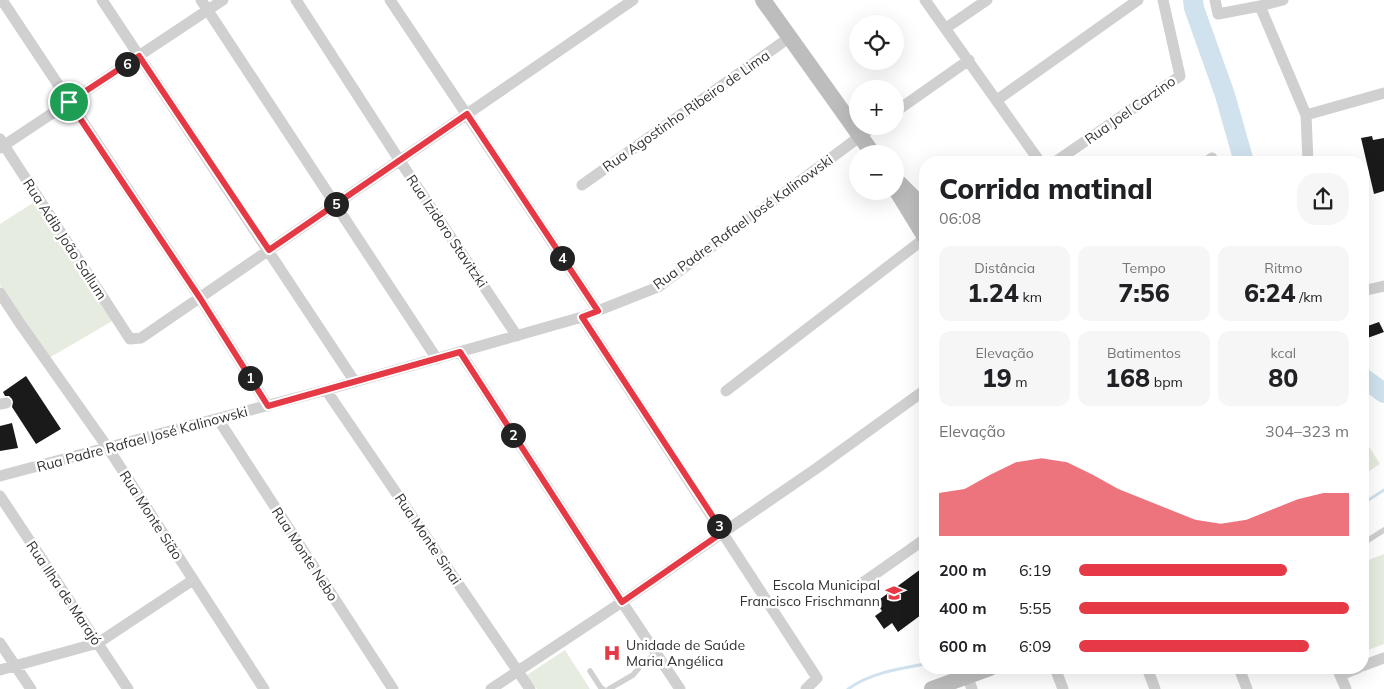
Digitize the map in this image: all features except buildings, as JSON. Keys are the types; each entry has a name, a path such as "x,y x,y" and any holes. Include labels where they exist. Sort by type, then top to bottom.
{"street":[{"path":"2,0 200,298 268,406"},
{"path":"102,0 355,382"},
{"path":"2,144 139,56 205,5 223,0"},
{"name":"Rua Izidoro Stavitzki","path":"296,0 400,161 517,336"},
{"path":"390,0 598,311"},
{"path":"200,298 633,0"},
{"path":"764,0 790,37 849,108"},
{"path":"925,0 1036,156"},
{"path":"946,28 987,0"},
{"path":"997,100 1138,0"},
{"name":"Rua Joel Carzino","path":"1064,156 1180,76 1163,0"},
{"path":"1215,0 1218,14 1283,0"},
{"path":"205,5 437,359"},
{"path":"1260,6 1306,114 1308,156"},
{"name":"Rua Agostinho Ribeiro de Lima","path":"582,185 790,37"},
{"path":"904,106 969,60"},
{"path":"1306,114 1384,93"},
{"name":"Rua Padre Rafael José Kalinowski","path":"0,476 355,382 598,311 658,287 863,135"},
{"name":"Rua Adib João Sallum","path":"2,144 130,339 141,338 200,298"},
{"path":"904,188 919,203"},
{"path":"902,200 919,227"},
{"path":"726,391 919,242"},
{"path":"1369,289 1384,286"},
{"name":"Rua Monte Sião","path":"0,294 108,448 264,689"},
{"path":"582,317 817,678 806,689"},
{"path":"460,352 680,689"},
{"name":"Rua Monte Sinai","path":"326,390 530,689"},
{"path":"491,689 817,468 919,394"},
{"name":"Rua Monte Nebo","path":"218,419 393,689"},
{"name":"Rua Ilha de Marajó","path":"0,496 128,689"},
{"path":"858,586 919,542"},
{"path":"0,670 98,643 193,580"},
{"path":"0,643 31,689"},
{"path":"1369,663 1384,658"},
{"path":"932,689 970,682 981,674"},
{"path":"1057,674 1063,689"},
{"path":"1149,674 1155,689"},
{"path":"1241,674 1247,689"},
{"path":"1340,674 1346,689"}],"lane":[{"path":"1369,540 1384,530"},
{"path":"609,689 633,676 643,663 656,654"},
{"path":"590,671 601,688 604,689"}],"shaded area":[{"path":"36,201 114,320 49,358 0,285 0,224"},
{"path":"1369,447 1380,464 1369,471"},
{"path":"1384,554 1384,644 1369,650 1369,560"},
{"path":"565,650 590,689 537,689 527,675"}],"waterway":[{"path":"1193,0 1194,8 1225,95 1242,156"},
{"path":"1369,382 1384,393"},
{"path":"1369,500 1384,490"},
{"path":"848,689 875,675 919,665"}],"place":[{"name":"Escola Municipal Francisco Frischmann","path":"894,593"},
{"name":"Unidade de Saúde Maria Angélica","path":"612,653"}],"route":[{"path":"139,56 269,250 467,114 598,311 582,317 723,532 622,602 460,352 268,406 200,298 69,102 139,56"}]}
